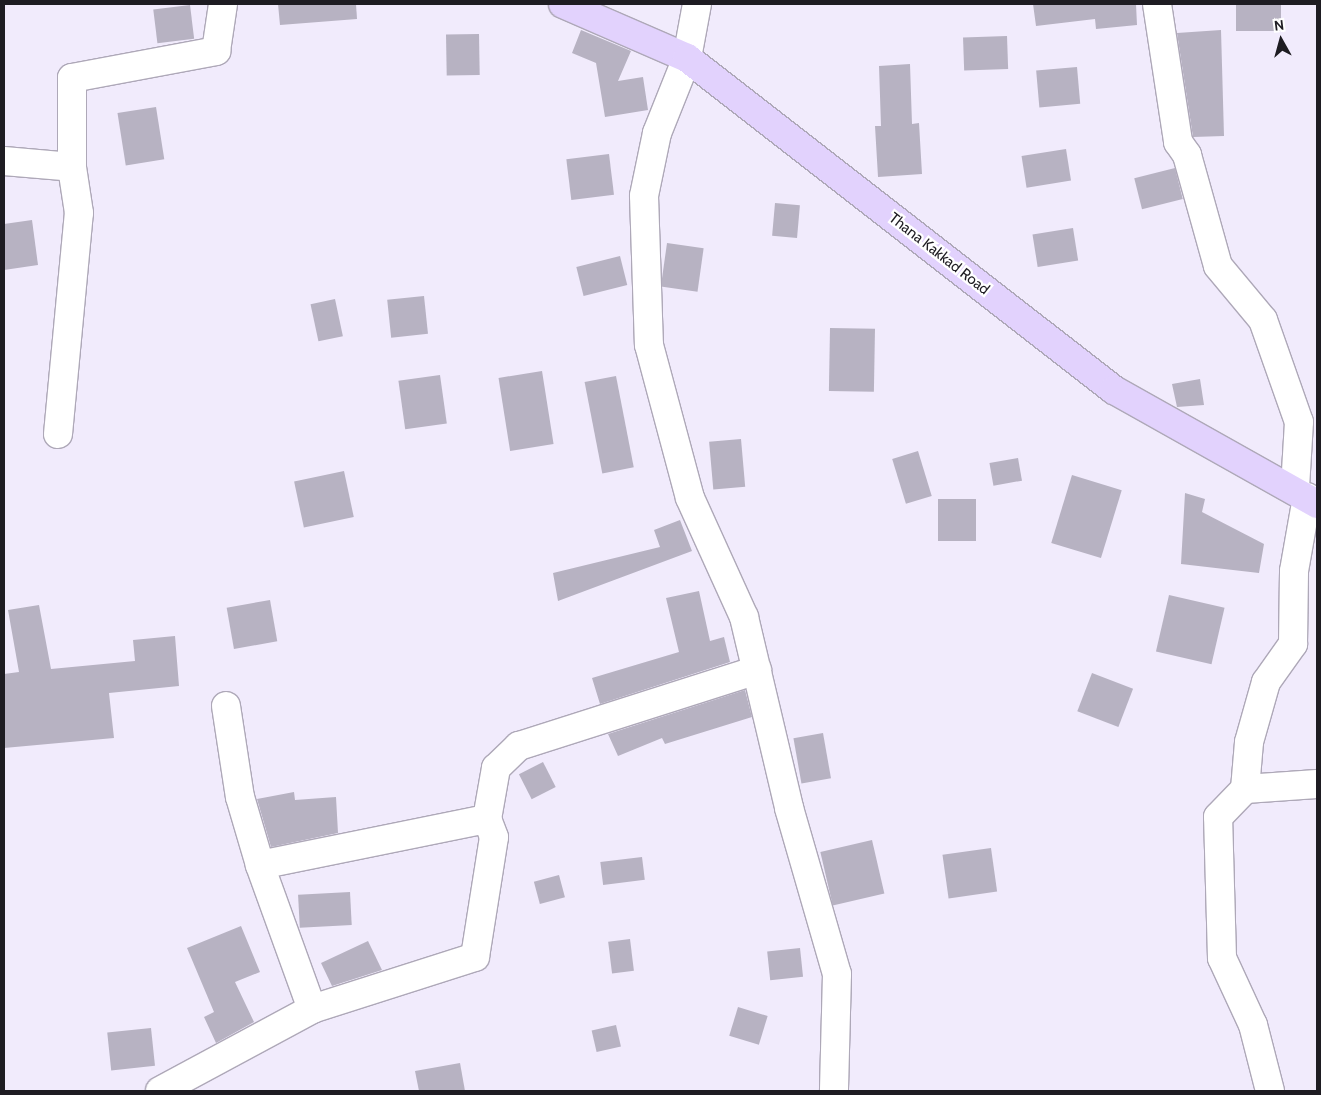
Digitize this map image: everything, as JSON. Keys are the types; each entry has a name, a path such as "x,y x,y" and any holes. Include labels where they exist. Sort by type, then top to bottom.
{"main road":[{"name":"Thana Kakkad Road","path":"563,4 687,58 1114,390 1306,497"}],"street":[{"path":"58,434 79,213 72,167 72,78 216,51 223,4"},
{"path":"697,4 687,58 657,133 644,196 649,344 690,498 744,617 790,808 837,974 834,1091"},
{"path":"1157,4 1170,107 1218,266 1263,320 1299,422 1306,497 1294,572 1293,644 1266,682 1249,742 1245,789 1218,816 1222,958 1253,1025 1270,1091"},
{"path":"4,160 72,167"},
{"path":"160,1091 312,1009 475,957 494,837 487,820 496,768 519,746 757,670"},
{"path":"226,706 240,797 260,865 312,1009"},
{"path":"1245,789 1317,784"},
{"path":"260,865 487,820"}],"building":[{"path":"278,4 356,4 357,19 280,25"},
{"path":"1033,4 1136,4 1137,25 1096,29 1095,19 1036,26"},
{"path":"1236,4 1281,4 1281,31 1236,31"},
{"path":"190,5 194,39 157,43 153,10"},
{"path":"581,30 631,51 618,81 643,77 648,110 605,117 596,63 572,53"},
{"path":"1221,30 1224,136 1193,137 1177,33"},
{"path":"479,34 480,75 447,76 446,35"},
{"path":"1007,36 1008,69 964,71 963,38"},
{"path":"910,64 912,124 919,123 922,174 878,177 875,126 881,126 879,66"},
{"path":"1077,67 1080,104 1039,107 1036,71"},
{"path":"156,107 164,159 126,165 117,113"},
{"path":"1066,149 1071,181 1027,188 1022,156"},
{"path":"609,154 614,195 571,200 566,159"},
{"path":"1175,168 1183,199 1142,209 1134,178"},
{"path":"775,203 800,205 797,238 772,236"},
{"path":"32,220 38,265 4,270 4,224"},
{"path":"1073,228 1078,261 1038,267 1033,234"},
{"path":"667,243 704,248 698,292 661,287"},
{"path":"620,256 627,285 584,296 576,267"},
{"path":"424,296 428,334 391,338 387,300"},
{"path":"335,299 343,336 318,341 311,304"},
{"path":"830,328 875,329 874,392 829,391"},
{"path":"542,371 554,444 510,451 499,378"},
{"path":"440,375 447,424 405,429 398,381"},
{"path":"616,376 634,467 602,473 585,382"},
{"path":"1200,379 1204,405 1177,407 1172,384"},
{"path":"741,439 745,487 713,490 709,442"},
{"path":"918,451 932,496 906,504 892,459"},
{"path":"1018,458 1022,481 993,486 989,463"},
{"path":"344,471 354,517 304,528 294,482"},
{"path":"1072,475 1122,490 1101,558 1051,543"},
{"path":"1185,493 1205,499 1202,512 1264,544 1259,573 1181,564"},
{"path":"938,499 976,499 976,541 938,541"},
{"path":"680,520 692,551 558,601 553,573 660,547 654,530"},
{"path":"699,591 710,641 724,637 730,662 600,704 592,678 679,652 666,598"},
{"path":"1169,595 1225,608 1211,664 1156,652"},
{"path":"270,600 277,641 234,649 227,608"},
{"path":"39,605 51,669 135,661 133,640 175,636 179,686 109,693 114,738 4,748 4,674 19,672 8,610"},
{"path":"1092,673 1133,689 1118,727 1077,711"},
{"path":"745,690 752,717 665,744 662,738 618,756 608,734"},
{"path":"823,733 831,778 801,784 793,738"},
{"path":"543,762 556,787 532,799 519,774"},
{"path":"294,792 295,800 336,797 338,833 271,847 257,799"},
{"path":"872,840 884,894 833,906 820,852"},
{"path":"991,848 997,892 949,898 942,855"},
{"path":"642,857 645,880 603,885 600,862"},
{"path":"559,875 565,897 540,904 534,882"},
{"path":"350,892 352,925 300,928 298,895"},
{"path":"241,926 260,972 235,982 254,1022 216,1043 204,1017 214,1012 187,948"},
{"path":"630,939 634,971 612,973 608,942"},
{"path":"368,941 382,970 332,986 321,963"},
{"path":"800,948 803,977 770,980 767,951"},
{"path":"738,1007 768,1016 759,1045 729,1036"},
{"path":"616,1025 621,1046 597,1052 592,1031"},
{"path":"151,1028 155,1066 111,1070 107,1033"},
{"path":"460,1063 465,1091 419,1091 415,1071"}]}
